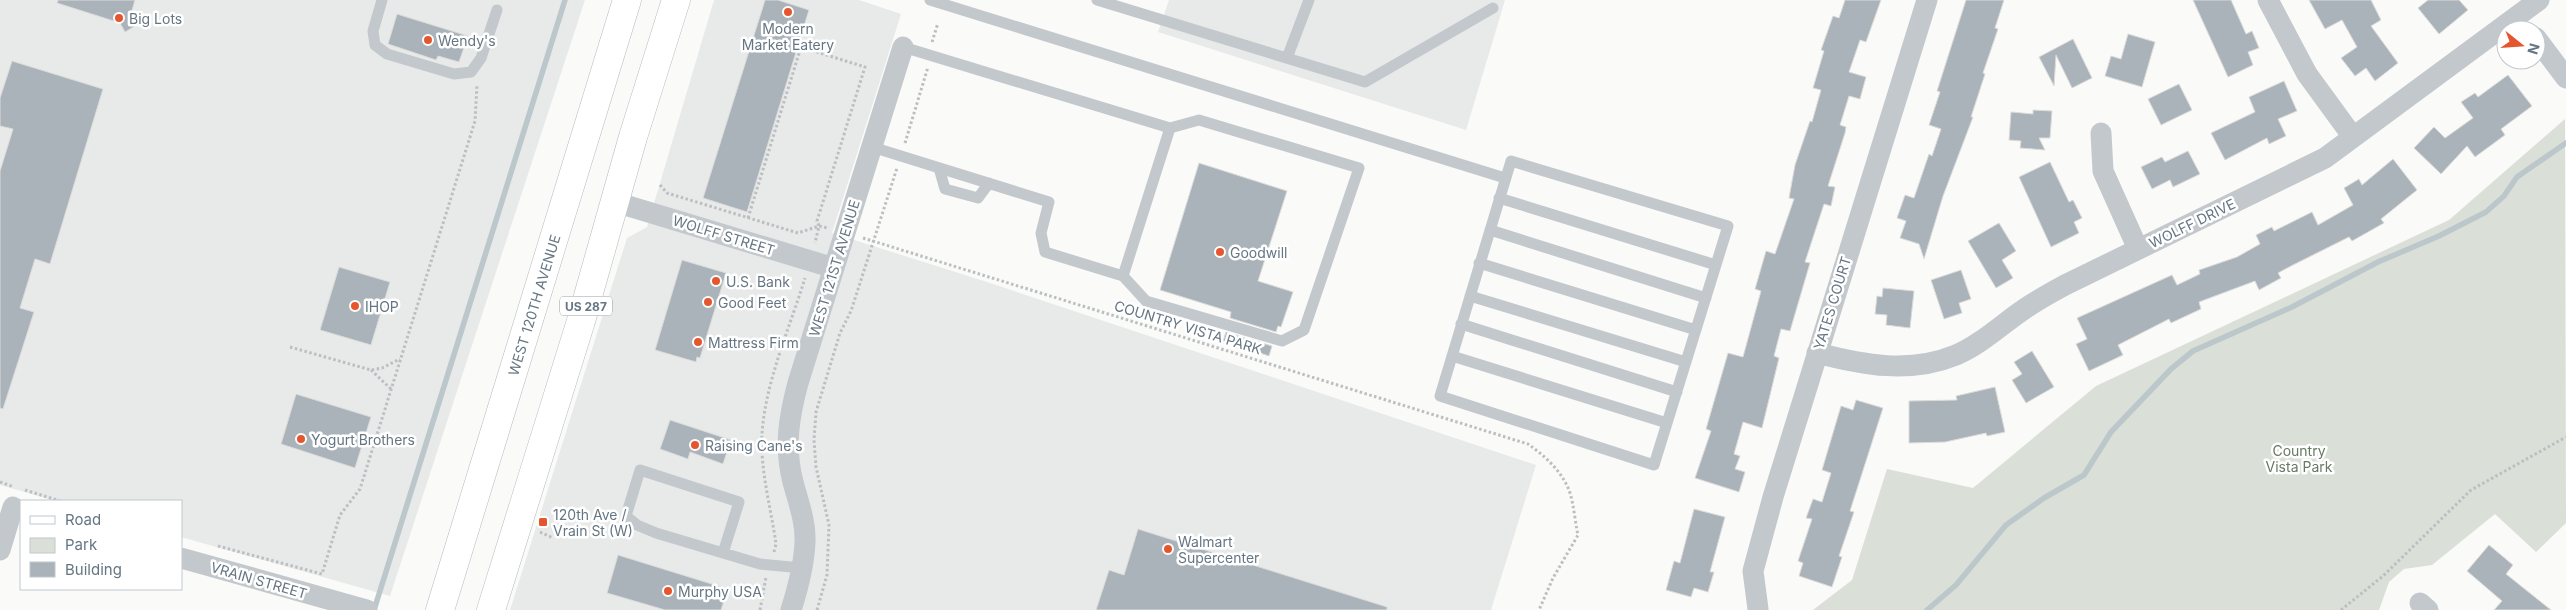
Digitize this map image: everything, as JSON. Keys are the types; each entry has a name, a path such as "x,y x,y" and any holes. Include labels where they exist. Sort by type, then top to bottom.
{"main road":[{"name":"WEST 120TH AVENUE","path":"440,610 627,0"},
{"path":"616,198 614,154 662,0"},
{"name":"US 287","path":"491,610 581,321 676,0"}],"street":[{"name":"YATES COURT","path":"1758,609 1753,571 1773,497 1927,0"},
{"path":"2268,0 2307,74 2353,137"},
{"name":"WOLFF DRIVE","path":"1817,353 1856,363 1891,367 1931,363 1956,355 1994,332 2031,304 2138,249 2325,158 2539,0"},
{"name":"WEST 121ST AVENUE","path":"791,610 802,568 804,531 789,460 788,426 796,392 844,233 903,48"},
{"path":"2546,51 2566,78"},
{"path":"2102,133 2103,171 2138,249"},
{"name":"WOLFF STREET","path":"616,198 834,268"},
{"path":"0,550 11,507"},
{"name":"VRAIN STREET","path":"182,558 360,608"}],"lane":[{"path":"382,0 373,31 375,45 387,54 454,74 471,72 480,58 497,10"},
{"path":"930,0 1505,178"},
{"path":"1097,0 1365,82 1492,8"},
{"path":"1287,58 1308,0"},
{"path":"872,147 1049,202 1041,233 1045,252 1124,276 1146,302 1282,341 1304,330 1359,168 1200,120 1170,128 903,48"},
{"path":"1124,276 1170,128"},
{"path":"1511,161 1728,226 1654,465 1440,396 1499,198 1511,161"},
{"path":"939,168 946,189 978,198 989,183"},
{"path":"1499,198 1716,265"},
{"path":"1490,230 1706,298"},
{"path":"1480,263 1696,330"},
{"path":"1470,296 1686,362"},
{"path":"1461,324 1677,392"},
{"path":"1452,356 1667,423"},
{"path":"723,553 739,502 640,470 626,516 637,525 656,533 723,553 760,564 802,568"}],"path":[{"path":"817,610 828,575 829,525 816,467 814,440 816,412 840,333 849,318 928,69 938,23"},
{"path":"215,546 245,552 322,574 340,515 360,489 475,121 476,88 481,80"},
{"name":"COUNTRY VISTA PARK","path":"660,185 667,193 798,233 819,226 844,233 1528,444 1544,456 1555,468 1570,493 1578,535 1553,578 1539,610"},
{"path":"290,347 371,370 382,368 400,358"},
{"path":"371,370 391,389"},
{"path":"2341,610 2383,576 2471,490 2566,437"},
{"path":"0,482 57,500"},
{"path":"541,528 539,534 553,538"}],"shaded area":[{"path":"0,0 585,0 390,596 182,537 182,500 52,500 0,485"},
{"path":"714,0 859,0 901,14 832,233 984,281 1536,465 1491,610 510,610 627,238 647,227"},
{"path":"1169,0 1505,0 1466,130 1158,32"}],"green space":[{"name":"Country Vista Park","path":"2565,119 2566,523 2536,552 2495,514 2432,565 2404,569 2389,582 2379,610 1813,610 1852,580 1887,469 1973,488 2096,386 2449,220"}],"building":[{"name":"Big Lots","path":"58,0 135,0 131,14 137,25 125,32 120,23 57,3"},
{"path":"765,0 778,0 809,10 747,212 703,198"},
{"path":"1845,0 1881,0 1866,42 1860,40 1849,72 1866,77 1860,99 1849,96 1840,125 1846,127 1828,186 1835,187 1831,206 1824,204 1805,262 1810,263 1790,331 1781,329 1774,356 1779,358 1762,428 1743,422 1734,454 1740,456 1735,469 1745,472 1739,492 1695,478 1711,431 1706,429 1728,353 1743,357 1761,291 1755,289 1766,251 1775,254 1794,199 1789,198 1795,165 1810,121 1812,122 1821,90 1813,88 1824,51 1821,50 1833,16 1839,18"},
{"path":"1966,0 2004,0 1995,28 1998,29 1971,117 1973,117 1943,196 1924,259 1919,244 1900,238 1906,221 1897,218 1905,195 1914,198 1929,154 1932,156 1941,129 1929,125 1940,92 1937,91"},
{"path":"2193,0 2231,0 2246,34 2252,31 2259,48 2248,52 2253,65 2228,77"},
{"path":"2309,0 2371,0 2381,20 2371,26 2398,63 2375,81 2366,68 2355,76 2341,58 2357,47 2342,20 2325,29"},
{"path":"2428,0 2459,0 2468,10 2439,34 2418,8"},
{"name":"Wendy's","path":"397,14 468,36 459,62 438,56 436,60 388,44"},
{"path":"2128,34 2155,42 2142,87 2105,76 2111,56 2121,59"},
{"path":"2073,39 2092,78 2072,88 2056,55 2054,86 2039,57"},
{"path":"12,61 103,89 50,264 35,259 20,308 34,312 3,409 0,408 0,171 13,129 0,126 0,98"},
{"path":"2508,75 2532,106 2501,129 2505,135 2475,157 2467,146 2441,174 2414,148 2434,127 2445,138 2473,118 2461,102 2475,93 2478,97"},
{"path":"2284,81 2297,111 2278,119 2286,136 2269,144 2267,138 2225,160 2211,133 2255,112 2249,97"},
{"path":"2179,84 2192,110 2161,125 2148,99"},
{"path":"2033,110 2052,111 2050,138 2039,138 2045,150 2020,148 2021,141 2009,140 2011,112 2033,114"},
{"path":"2188,151 2200,174 2173,187 2170,180 2152,189 2141,167 2162,157 2165,162"},
{"path":"2393,159 2417,190 2381,219 2384,223 2352,241 2349,237 2291,266 2278,273 2281,278 2259,290 2255,281 2199,302 2201,309 2171,323 2169,319 2118,345 2123,355 2089,371 2076,344 2087,339 2077,318 2172,275 2177,285 2200,274 2199,270 2237,257 2260,244 2256,235 2272,227 2274,231 2312,212 2318,225 2353,205 2344,188 2359,179 2362,185"},
{"path":"2050,162 2069,202 2073,200 2082,218 2074,222 2079,233 2051,247 2019,177"},
{"name":"Goodwill","path":"1199,163 1287,191 1258,281 1293,292 1281,327 1278,326 1276,332 1230,318 1231,312 1160,290"},
{"path":"1999,223 2016,251 2002,260 2013,278 1996,288 1968,241"},
{"path":"682,260 726,273 700,358 697,357 696,362 655,350"},
{"name":"IHOP","path":"339,267 390,282 371,345 320,330"},
{"path":"1961,270 1971,299 1959,303 1962,313 1944,319 1931,280"},
{"path":"1883,288 1914,291 1910,328 1886,325 1887,315 1875,314 1877,296 1882,297"},
{"path":"1226,332 1272,346 1269,356 1223,341"},
{"path":"2032,351 2054,387 2026,403 2012,380 2022,374 2014,362"},
{"path":"1995,387 2005,432 1987,436 1986,433 1945,442 1909,443 1909,401 1957,400 1956,396"},
{"path":"296,394 371,417 355,468 281,444"},
{"path":"1856,400 1883,408 1850,511 1854,512 1839,556 1842,557 1832,587 1799,576 1803,563 1798,561 1812,519 1806,518 1813,499 1822,502 1831,473 1822,470 1841,406 1853,410"},
{"name":"Raising Cane's","path":"670,420 731,440 723,464 690,452 688,459 660,449"},
{"path":"1694,509 1725,517 1710,572 1714,572 1708,592 1694,588 1691,597 1666,590 1674,561 1680,563"},
{"name":"Walmart Supercenter","path":"1138,529 1387,607 1387,610 1096,610 1109,570 1124,575"},
{"path":"2489,545 2513,565 2506,574 2551,610 2494,610 2502,601 2467,571"},
{"path":"618,555 728,589 721,610 665,610 607,593"}],"waterway":[{"path":"374,610 565,0"},
{"path":"1927,610 1956,585 2006,525 2044,498 2084,475 2111,432 2171,369 2193,351 2292,307 2378,262 2439,236 2486,212 2504,196 2517,177 2566,143"}],"place":[{"name":"Modern Market Eatery","path":"788,12"},
{"name":"Big Lots","path":"119,18"},
{"name":"Wendy's","path":"428,40"},
{"name":"Goodwill","path":"1220,252"},
{"name":"U.S. Bank","path":"716,281"},
{"name":"Good Feet","path":"708,302"},
{"name":"IHOP","path":"355,306"},
{"name":"Mattress Firm","path":"698,342"},
{"name":"Yogurt Brothers","path":"301,439"},
{"name":"Raising Cane's","path":"695,445"},
{"name":"120th Ave / Vrain St (W)","path":"543,522"},
{"name":"Walmart Supercenter","path":"1168,549"},
{"name":"Murphy USA","path":"668,591"}]}
